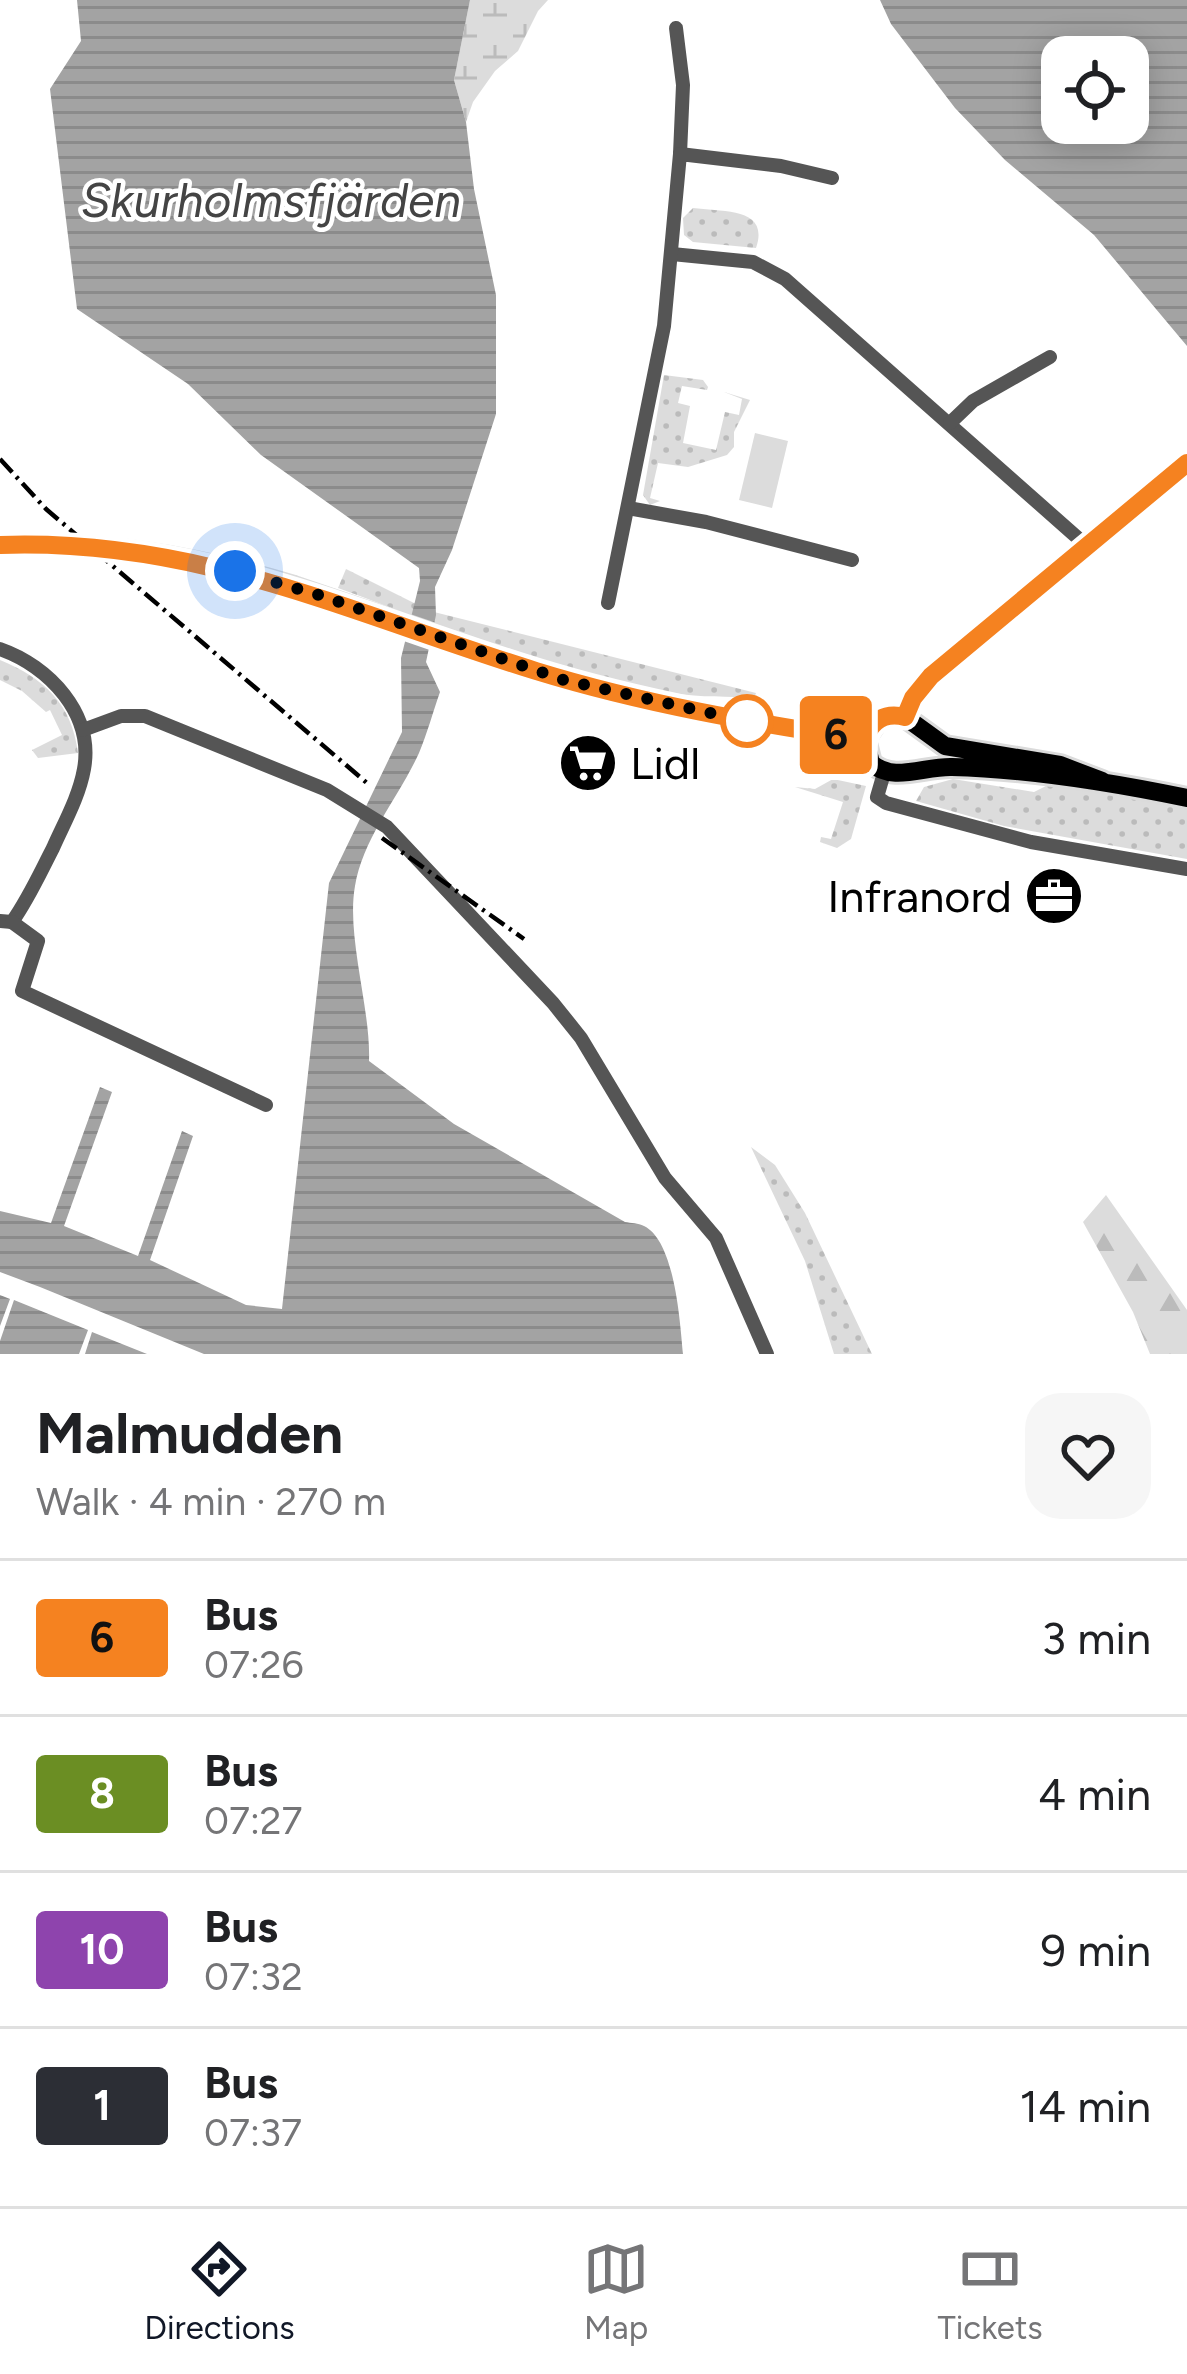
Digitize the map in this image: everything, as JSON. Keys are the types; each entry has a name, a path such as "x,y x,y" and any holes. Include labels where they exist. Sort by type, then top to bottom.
{"main road":[{"path":"0,544 132,550 205,563 294,587 534,670 628,696 759,724 865,740"},
{"path":"1102,781 1060,765 945,746 912,723 890,716 877,721 865,740 871,763 884,773 958,767 1102,781 1187,798"},
{"path":"908,771 923,753 912,723"}],"street":[{"path":"608,603 661,346 672,254 683,86 676,28"},
{"path":"680,154 781,166 832,178"},
{"path":"672,254 766,267 785,279 1088,547"},
{"path":"950,423 973,401 1050,357"},
{"path":"912,723 913,698 931,676 1187,463"},
{"path":"628,508 852,560"},
{"path":"0,650 50,678 83,730 85,758 80,786 28,898 6,921 38,940 22,992 266,1105"},
{"path":"83,730 121,716 145,716 274,766 356,806 386,827 581,1038 665,1178 716,1238 767,1354"},
{"path":"884,773 877,797 886,803 1031,842 1187,869"}],"green space":[{"path":"470,0 548,0 518,51 495,71 473,102 466,122 454,80"},
{"path":"693,208 750,218 759,235 756,248 693,242 684,235 683,218"},
{"path":"664,375 703,380 708,387 682,386 678,403 690,406 683,443 716,450 725,412 739,415 742,399 724,392 750,400 727,455 688,467 658,463 650,498 660,501 650,505 643,495"},
{"path":"755,433 788,441 772,508 739,500"},
{"path":"346,569 430,611 756,693 754,698 683,695 545,662 338,588"},
{"path":"0,660 30,675 53,695 69,720 78,753 38,758 32,750 62,735 50,710 46,712 0,680"},
{"path":"833,779 866,786 851,839 837,848 820,842 821,837 831,839 843,802 795,787 815,789"},
{"path":"953,779 1034,792 1072,784 1187,805 1187,859 1004,826 916,801 924,787"},
{"path":"751,1147 775,1165 805,1213 872,1354 834,1354 805,1261"},
{"path":"1106,1195 1187,1310 1187,1354 1150,1354 1133,1312 1083,1222"}],"water":[{"name":"Skurholmsfjärden","path":"77,0 470,0 454,80 466,122 496,295 496,414 452,550 435,587 436,615 426,662 440,692 419,753 373,834 355,886 354,927 369,1061 454,1124 654,1234 674,1284 683,1354 0,1354 0,1211 51,1223 100,1087 112,1092 64,1226 138,1256 182,1131 193,1136 150,1260 246,1305 282,1309 329,883 402,732 401,658 420,581 419,568 261,455 188,384 77,309 50,89 81,41"},
{"path":"880,0 1187,0 1187,346 1094,235 1005,160 955,108 891,24"}],"pier":[{"path":"0,1272 204,1354 147,1354 92,1332 85,1354 79,1354 88,1330 14,1300 0,1341 10,1299 0,1295"}],"railway":[{"path":"0,459 46,509 367,783"},
{"path":"382,838 524,939"}],"bus line":[{"name":"6","path":"0,545 100,547 205,563 316,594 564,680 759,724 865,740 871,726 883,717 905,717 931,676 1187,463"}],"place":[{"name":"Lidl","path":"588,763"},
{"name":"Infranord","path":"1054,896"}],"route":[{"path":"235,571 316,594 564,680 759,724 747,721"}]}
